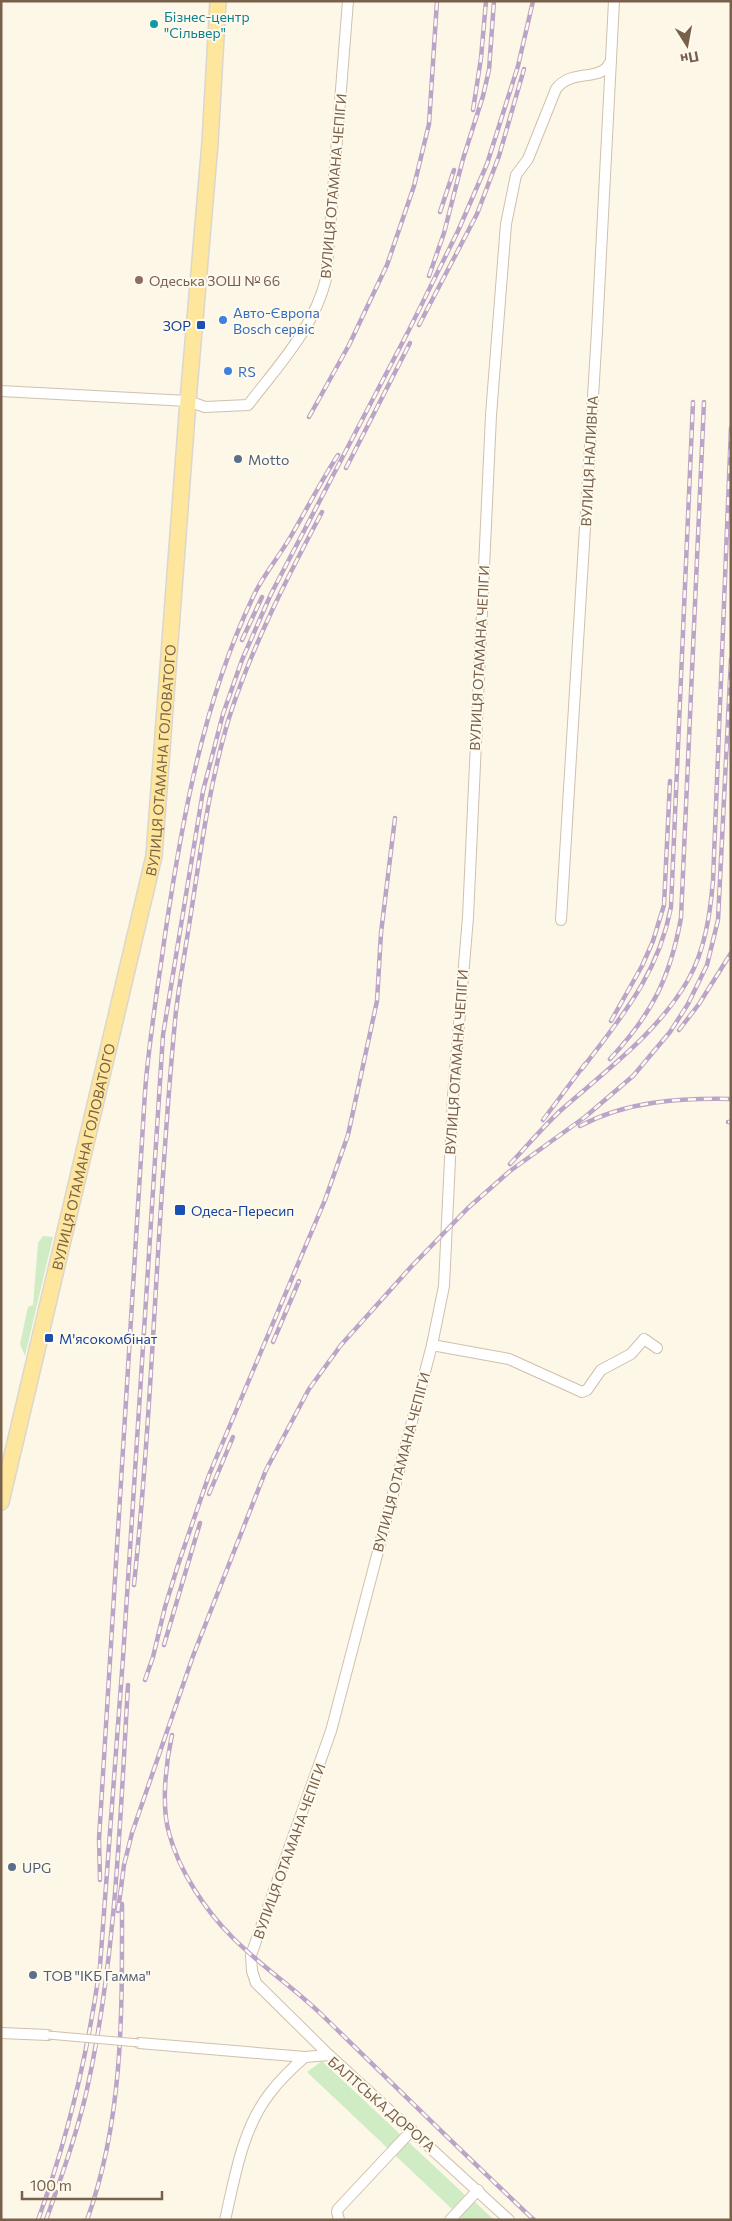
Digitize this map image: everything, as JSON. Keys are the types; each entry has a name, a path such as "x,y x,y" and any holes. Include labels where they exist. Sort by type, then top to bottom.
{"main road":[{"name":"ВУЛИЦЯ ОТАМАНА ГОЛОВАТОГО","path":"1,1502 154,856 188,401 210,143 218,1"}],"street":[{"name":"ВУЛИЦЯ ОТАМАНА ЧЕПІГИ","path":"188,401 206,407 248,406 302,334 323,292 326,278 348,1"},
{"name":"ВУЛИЦЯ НАЛИВНА","path":"561,920 597,340 614,1"},
{"name":"ВУЛИЦЯ ОТАМАНА ЧЕПІГИ","path":"329,2054 256,1983 252,1971 252,1955 331,1731 432,1345 444,1286 452,1096 468,916 491,415 506,224 516,175 528,159 556,89 560,84 572,77 600,72 609,66 611,60"},
{"path":"1,391 188,401"},
{"path":"432,1345 509,1359 582,1392 587,1390 601,1370 631,1354 644,1339 657,1348"},
{"path":"1,2033 139,2043"},
{"name":"БАЛТСЬКА ДОРОГА","path":"139,2043 305,2057 329,2054 509,2220"},
{"path":"225,2220 240,2156 254,2120 268,2094 305,2057"},
{"path":"339,2220 338,2209 412,2130"},
{"path":"450,2220 478,2190"}],"green space":[{"path":"43,1236 53,1237 25,1356 20,1344 28,1307 33,1305 38,1243"},
{"path":"322,2061 465,2195 452,2209 307,2072"},
{"path":"474,2201 494,2220 463,2220 459,2216"}],"railway":[{"path":"309,417 349,345 387,265 414,186 429,124 437,1"},
{"path":"473,110 481,58 486,1"},
{"path":"429,276 444,233 463,159 483,96 489,70 494,1"},
{"path":"38,2220 59,2158 76,2094 100,1966 123,1658 163,1035 203,791 223,714 242,660 271,594 409,330 458,231 487,164 518,66 533,1"},
{"path":"419,325 477,214 499,156 524,69"},
{"path":"440,212 454,170"},
{"path":"346,468 410,343"},
{"path":"582,1069 637,994 648,974 665,931 671,907 693,402"},
{"path":"610,1059 637,1026 657,994 671,959 681,918 704,402"},
{"path":"510,1164 560,1111 629,1051 661,1018 688,980 703,944 713,881 731,428"},
{"path":"100,1880 99,1839 145,1092 151,1033 179,848 187,805 208,720 236,637 257,589 286,544 338,455"},
{"path":"134,1585 141,1513 164,1154 176,1011 207,815 216,766 238,691 271,613 322,512"},
{"path":"242,640 262,597"},
{"path":"118,1911 124,1865 132,1833 193,1656 266,1470 309,1389 341,1345 410,1268 468,1208 510,1171 585,1117 633,1076 670,1032 688,1004 707,965 718,920 731,659"},
{"path":"611,1021 642,966 653,941 664,905 670,781"},
{"path":"145,1680 178,1565 209,1475 325,1200 348,1135 377,1001 381,933 395,818"},
{"path":"679,1030 699,1004 731,953"},
{"path":"543,1120 585,1064"},
{"path":"580,1126 616,1111 635,1106 692,1099 731,1099"},
{"path":"273,1342 299,1281"},
{"path":"209,1494 233,1437"},
{"path":"164,1645 200,1523"},
{"path":"46,2220 82,2110 96,2044 104,1993 119,1839 128,1685"},
{"path":"172,1735 165,1784 165,1810 169,1833 186,1876 203,1902 233,1938 322,2015 534,2220"},
{"path":"87,2220 99,2181 114,2103 121,2024 122,1904"}],"place":[{"name":"Бізнес-центр \"Сільвер\"","path":"154,24"},
{"name":"Одеська ЗОШ № 66","path":"139,280"},
{"name":"Авто-Європа Bosch сервіс","path":"223,320"},
{"name":"ЗОР","path":"201,325"},
{"name":"RS","path":"228,371"},
{"name":"Motto","path":"238,459"},
{"name":"Одеса-Пересип","path":"180,1210"},
{"name":"М'ясокомбінат","path":"49,1338"},
{"name":"UPG","path":"12,1867"},
{"name":"ТОВ \"ІКБ Гамма\"","path":"33,1975"}]}
